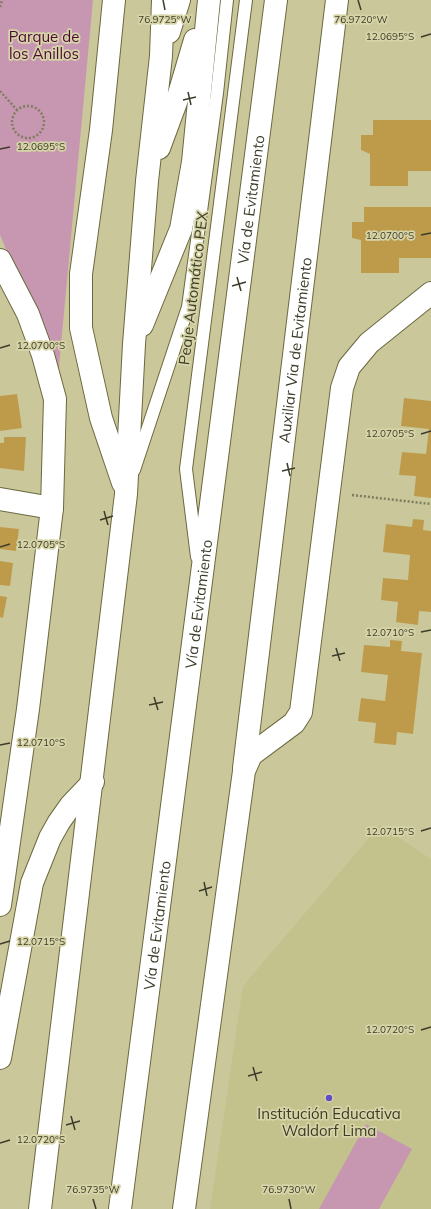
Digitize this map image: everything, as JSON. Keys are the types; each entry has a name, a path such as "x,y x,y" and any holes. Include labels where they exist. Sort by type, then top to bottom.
{"main road":[{"path":"114,0 101,130 81,274 81,328 100,418 126,494"},
{"path":"40,1209 93,782 126,494 134,344 147,181 161,56 163,0"},
{"path":"161,56 179,0"},
{"path":"147,181 179,94 205,0"},
{"path":"134,344 181,229 193,162 209,0"},
{"name":"Vía de Evitamiento","path":"120,1209 276,0"},
{"name":"Auxiliar Via de Evitamiento","path":"244,771 337,0"},
{"path":"0,260 28,314 43,355 55,399 52,508 28,709 0,905"},
{"path":"184,1209 244,771 251,755 290,726 301,712 342,388 348,368 369,343 431,293"},
{"path":"0,499 52,508"},
{"path":"0,1058 32,883 50,838 59,822 71,805 93,782"}],"lane":[{"path":"126,494 188,307 217,93 227,0"},
{"name":"Peaje Automático PEX","path":"200,580 186,470 246,0"}],"path":[{"path":"0,7 2,0"},
{"path":"0,92 17,110"},
{"path":"27,106 37,109 43,118 42,129 39,133 30,138 25,138 16,134 12,124 14,114 17,110 27,106"},
{"path":"328,493 431,504"}],"shaded area":[{"name":"Institución Educativa Waldorf Lima","path":"380,825 431,859 431,1209 210,1209 243,986"}],"green space":[{"name":"Parque de los Anillos","path":"0,0 93,0 57,388 34,316 0,235"},
{"path":"366,1124 412,1149 379,1209 319,1209"}],"building":[{"path":"373,120 431,120 431,171 408,171 408,186 370,186 370,154 361,150 361,135 373,135"},
{"path":"364,207 431,207 431,258 399,258 399,273 361,273 361,240 352,238 352,222 364,222"},
{"path":"17,394 22,428 0,431 0,396"},
{"path":"404,398 431,401 431,498 414,496 416,476 399,475 402,452 426,454 429,429 401,426"},
{"path":"4,437 26,437 24,471 0,468 0,443 4,443"},
{"path":"413,519 424,520 423,530 431,531 431,612 419,611 418,625 396,622 398,602 381,600 383,578 408,580 410,555 383,552 386,524 412,527"},
{"path":"0,527 19,529 16,551 0,549"},
{"path":"0,561 13,563 10,586 0,585"},
{"path":"0,596 7,597 3,618 0,617"},
{"path":"390,640 402,641 401,651 422,653 413,734 397,732 396,745 374,743 376,723 358,721 361,698 385,701 388,675 361,672 364,645 390,647"}],"place":[{"name":"Institución Educativa Waldorf Lima","path":"329,1098"}]}
